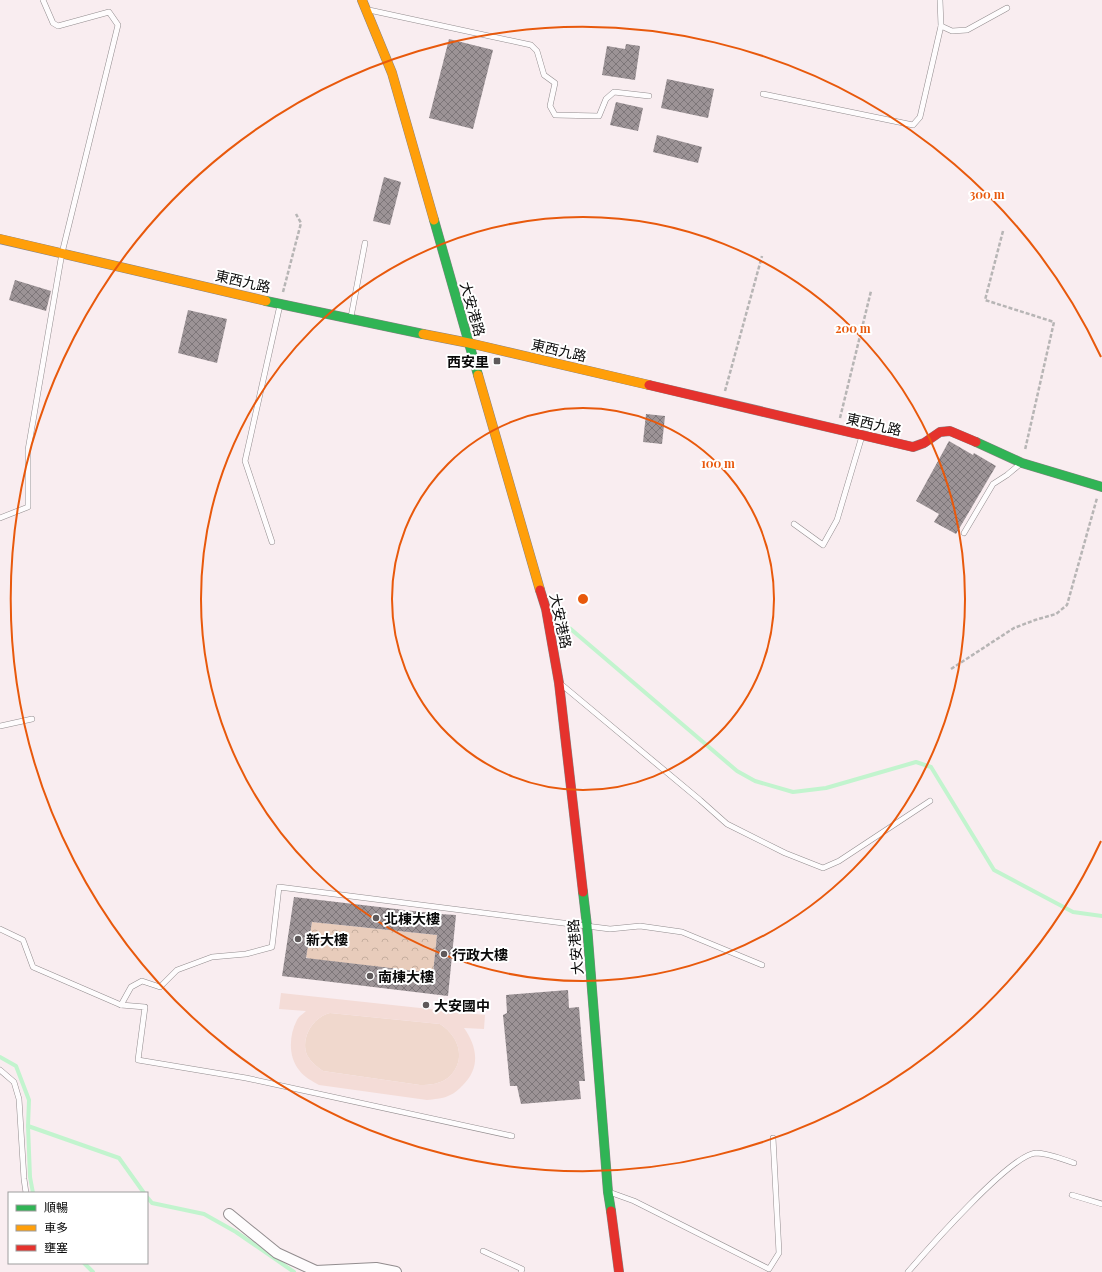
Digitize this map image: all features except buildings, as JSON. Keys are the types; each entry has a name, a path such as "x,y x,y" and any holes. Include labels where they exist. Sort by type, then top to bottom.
{"main road":[{"name":"大安港路","path":"362,0 392,74 546,609 559,683 588,926 608,1192 619,1272"},
{"name":"東西九路","path":"0,239 280,304 469,343 913,447 924,443 940,432 950,431 1022,463 1101,487"}],"street":[{"path":"229,1214 277,1253 316,1271 376,1268 396,1272"}],"lane":[{"path":"0,518 28,507 28,450 62,253 118,25 110,12 58,26 53,23 43,0"},
{"path":"763,94 913,125 920,117 941,26 940,0"},
{"path":"941,26 952,31 967,30 1007,8"},
{"path":"367,10 531,45 537,51 544,75 555,83 550,106 555,115 599,116 606,99 614,92 649,96"},
{"path":"350,318 365,243"},
{"path":"272,542 245,461 280,304"},
{"path":"794,524 823,545 837,520 862,436"},
{"path":"964,533 993,484 1022,463"},
{"path":"559,683 727,824 785,852 823,868 839,861 930,800"},
{"path":"0,726 32,719"},
{"path":"121,1005 131,987 142,982 160,987 177,970 212,957 246,954 272,947 279,887 610,929 640,926 682,932 762,964"},
{"path":"0,929 23,940 33,967 121,1005 145,1007 138,1060 246,1078 512,1136"},
{"path":"0,1070 14,1082 19,1099 26,1192"},
{"path":"608,1192 634,1201 769,1269 779,1253 773,1138"},
{"path":"908,1272 983,1190 1017,1161 1035,1153 1074,1163"},
{"path":"1072,1195 1102,1204"},
{"path":"483,1251 522,1269 521,1272"}],"path":[{"path":"280,304 301,223 296,214"},
{"path":"1003,231 985,300 1054,322 1022,463"},
{"path":"722,403 762,256"},
{"path":"837,430 870,291"},
{"path":"951,669 1014,628 1056,614 1067,605 1101,487"}],"shaded area":[{"path":"281,993 485,1015 484,1029 464,1028 472,1042 475,1056 475,1064 469,1078 454,1093 446,1097 427,1100 319,1085 301,1072 295,1064 291,1052 291,1039 294,1026 300,1016 306,1011 279,1009","holes":["330,1013 440,1024 452,1035 456,1042 459,1056 455,1070 449,1077 439,1083 420,1085 323,1071 310,1060 305,1048 307,1035 313,1024 324,1015"]},
{"path":"330,1013 440,1024 447,1029 456,1042 459,1056 458,1063 455,1070 449,1077 439,1083 428,1085 323,1071 310,1060 305,1048 305,1042 313,1024 324,1015"}],"green space":[{"path":"312,922 437,935 433,973 310,959 306,957"}],"waterway":[{"path":"559,619 737,771 755,781 793,792 826,788 916,762 931,767 994,870 1073,912 1102,916"},
{"path":"0,1057 16,1066 29,1100 28,1126 30,1177 33,1192"},
{"path":"28,1126 119,1158 143,1192"},
{"path":"148,1198 152,1203 204,1214 236,1232 294,1272"},
{"path":"85,1264 93,1272"}],"traffic: fast":[{"path":"434,220 478,375"},
{"path":"266,301 423,334"},
{"path":"976,442 1022,463 1102,487"},
{"path":"583,892 608,1192 611,1211"}],"traffic: slow":[{"path":"362,0 392,73 434,220"},
{"path":"0,239 266,301"},
{"path":"423,334 469,343 649,385"},
{"path":"478,375 540,590"}],"traffic: jam":[{"path":"649,385 913,447 924,443 940,432 950,431 976,442"},
{"path":"540,590 546,609 559,683 583,892"},
{"path":"611,1211 619,1272"}],"place":[{"name":"西安里","path":"497,361"},
{"name":"北棟大樓","path":"376,918"},
{"name":"新大樓","path":"298,939"},
{"name":"行政大樓","path":"444,954"},
{"name":"南棟大樓","path":"370,976"},
{"name":"大安國中","path":"426,1005"}]}
